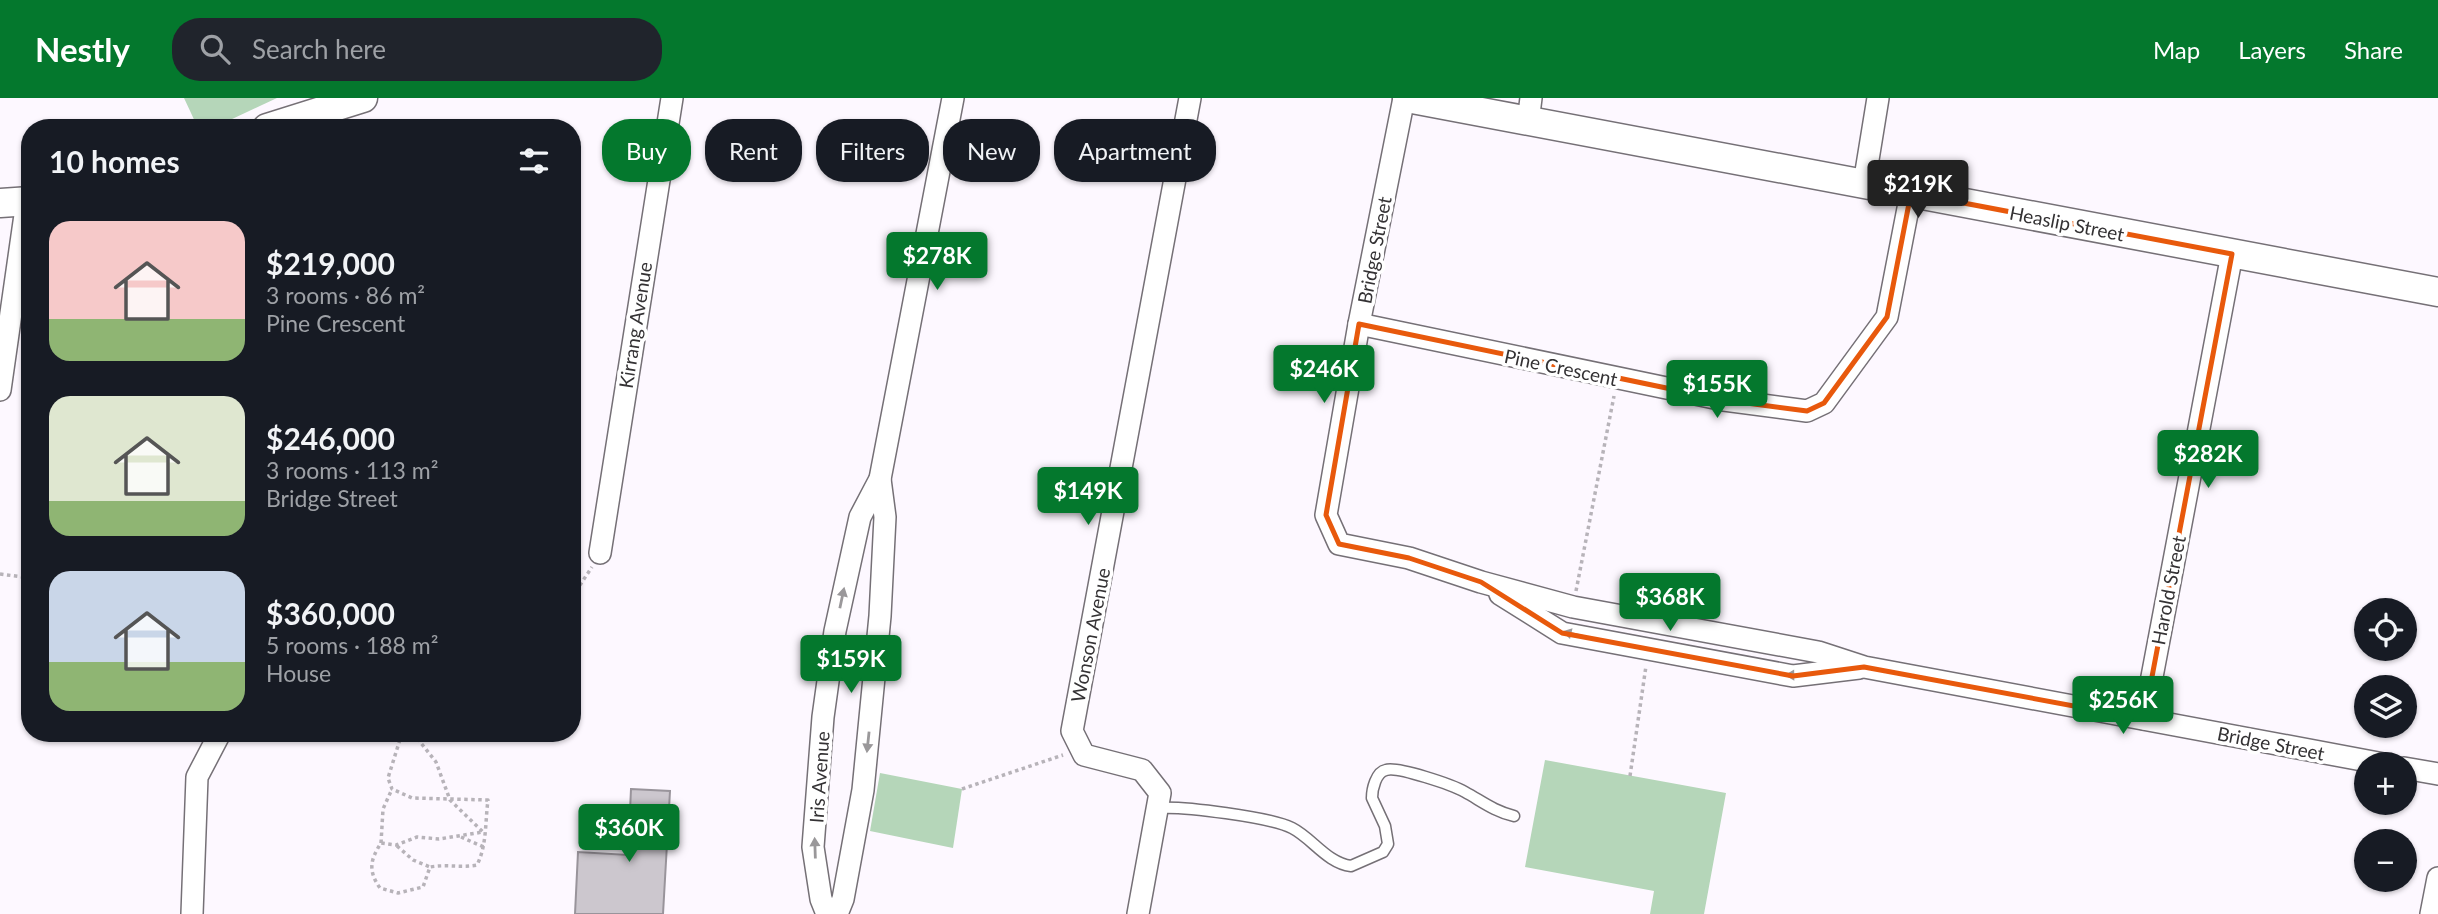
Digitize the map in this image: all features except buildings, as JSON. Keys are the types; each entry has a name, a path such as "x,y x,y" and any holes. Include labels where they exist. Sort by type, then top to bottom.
{"street":[{"path":"328,118 363,98"},
{"name":"Kirrang Avenue","path":"600,554 672,98"},
{"name":"Iris Avenue","path":"827,914 821,899 813,847 823,717 835,631 860,516 880,479 953,98"},
{"name":"Wonson Avenue","path":"1081,749 1072,731 1190,98"},
{"name":"Heaslip Street","path":"1405,98 1530,110 1911,194 2438,292"},
{"name":"Bridge Street","path":"1405,98 1359,324 1326,515 1339,544 1409,558 1481,582 1573,607 1818,652 1864,667 2354,758"},
{"path":"1864,184 1878,98"},
{"name":"Pine Crescent","path":"1359,324 1724,400 1807,411 1824,403 1887,317 1911,194"},
{"path":"0,390 19,201"},
{"name":"Harold Street","path":"2144,719 2232,254"},
{"name":"Iris Avenue","path":"837,914 843,899 864,777 880,616 885,517 880,479"},
{"name":"Bridge Street","path":"1481,582 1562,633 1793,676 1864,667"},
{"path":"192,914 197,777 215,742"},
{"path":"1081,749 1084,755 1142,770 1160,793 1138,914"},
{"path":"2417,770 2438,774"},
{"path":"2431,914 2438,878"}],"lane":[{"path":"1157,807 1183,807 1286,825 1307,837 1336,862 1351,866 1383,852 1388,845 1385,827 1372,798 1379,774 1383,770 1397,770 1451,785 1489,808 1514,816"}],"path":[{"path":"1573,607 1617,379"},
{"path":"581,583 600,554"},
{"path":"0,574 21,577"},
{"path":"1630,775 1648,650"},
{"path":"399,742 388,778 392,789 383,809 381,843 371,858 372,877 380,888 398,893 423,887 430,867"},
{"path":"420,742 436,762 450,800 483,832"},
{"path":"962,789 1081,749"},
{"path":"392,789 412,798 488,800 483,832 485,848 477,865 464,868 450,864 430,867 413,860 396,845"},
{"path":"381,843 396,845 416,837 459,837 483,832"},
{"path":"459,837 485,848"}],"highlighted area":[{"path":"1911,193 2232,254 2144,719 1864,667 1793,676 1562,633 1481,582 1409,558 1339,544 1326,515 1359,324 1724,400 1807,411 1824,403 1887,317"}],"green space":[{"path":"184,98 277,98 232,119 194,119"},
{"path":"1545,760 1726,793 1704,914 1650,914 1654,891 1525,867"},
{"path":"880,773 962,789 953,848 870,831"}]}
